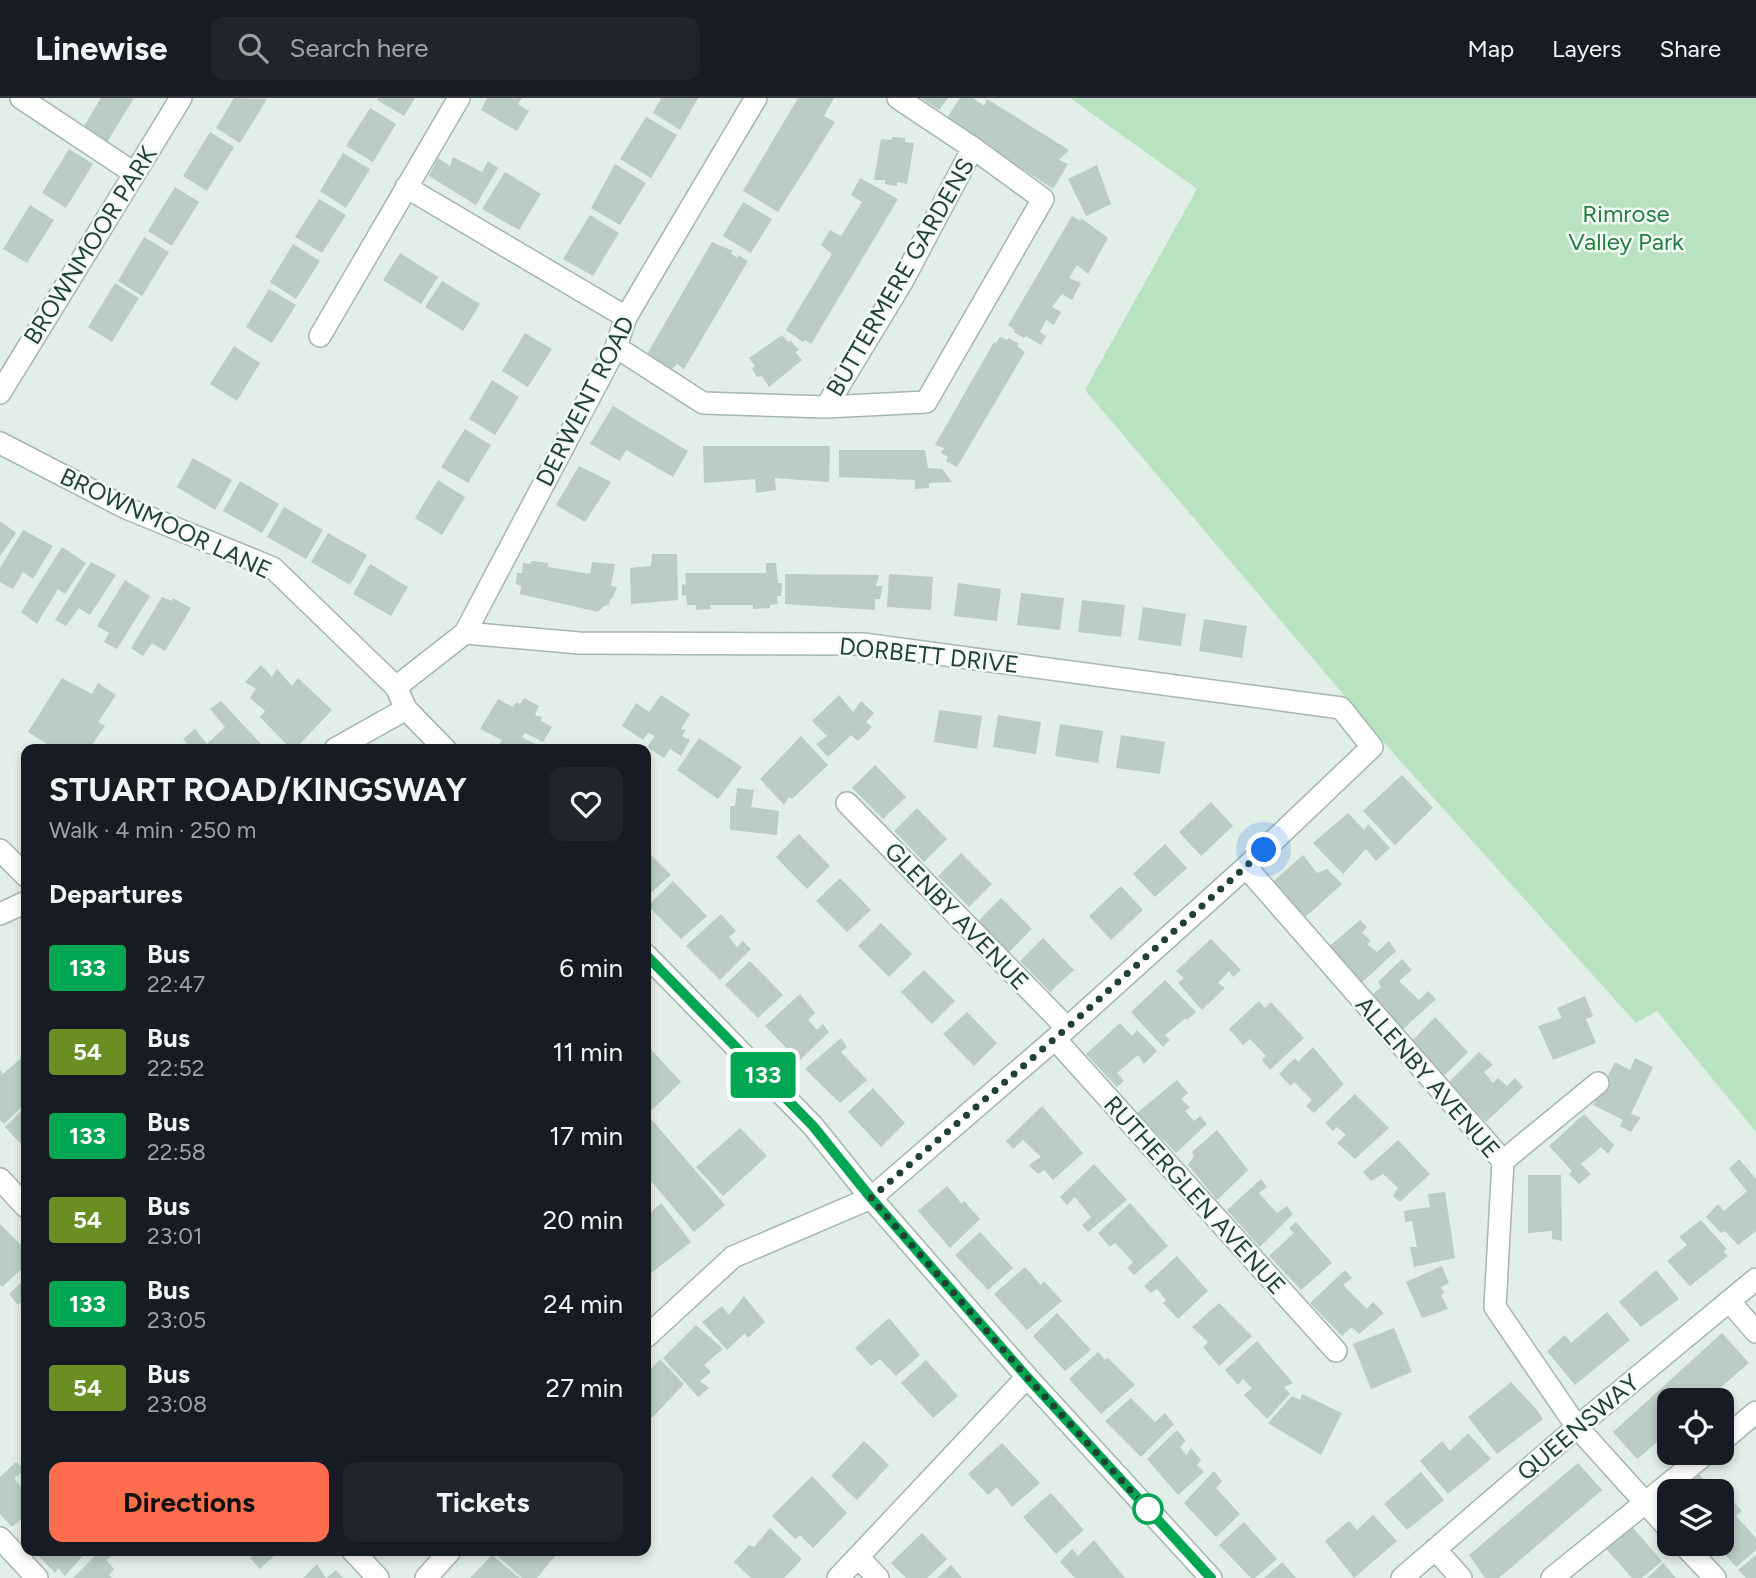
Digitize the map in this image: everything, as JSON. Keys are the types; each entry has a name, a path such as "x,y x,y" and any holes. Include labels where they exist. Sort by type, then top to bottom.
{"street":[{"path":"21,98 134,173"},
{"name":"BROWNMOOR PARK","path":"0,393 181,98"},
{"path":"320,336 459,98"},
{"name":"DERWENT ROAD","path":"397,687 465,633 616,347 626,317 756,98"},
{"name":"BUTTERMERE GARDENS","path":"616,347 703,403 826,407 926,402 1043,199 898,98"},
{"name":"BUTTERMERE GARDENS","path":"826,407 902,282 973,148"},
{"path":"406,187 626,317"},
{"name":"BROWNMOOR LANE","path":"0,443 126,509 273,568 397,687 406,709"},
{"name":"DORBETT DRIVE","path":"465,633 579,643 863,644 1341,708 1373,747 1246,867"},
{"path":"344,744 406,709 440,744"},
{"name":"GLENBY AVENUE","path":"847,803 1061,1034"},
{"path":"0,850 21,871"},
{"path":"651,1332 733,1257 871,1198 1061,1034 1246,867"},
{"name":"ALLENBY AVENUE","path":"1246,867 1503,1161 1495,1307 1577,1427 1657,1516"},
{"path":"0,914 21,904"},
{"path":"651,960 813,1126 871,1198 1027,1377 1211,1578"},
{"name":"RUTHERGLEN AVENUE","path":"1061,1034 1336,1351"},
{"path":"1503,1161 1598,1083"},
{"path":"0,1179 21,1202"},
{"name":"QUEENSWAY","path":"1402,1578 1577,1427 1756,1279"},
{"path":"1730,1302 1756,1332"},
{"path":"838,1578 1027,1377"},
{"path":"1734,1431 1756,1412"},
{"path":"1552,1578 1692,1465"},
{"path":"0,1538 37,1578"},
{"path":"1435,1549 1461,1578"},
{"path":"358,1556 378,1578"},
{"path":"426,1578 446,1556"},
{"path":"1694,1556 1715,1578"},
{"path":"858,1557 878,1578"}],"green space":[{"name":"Rimrose Valley Park","path":"1070,98 1756,98 1756,1132 1657,1011 1636,1023 1394,754 1085,390 1197,189"}],"building":[{"path":"101,98 134,98 107,142 83,128"},
{"path":"234,98 267,99 240,143 216,128"},
{"path":"415,98 404,116 377,100"},
{"path":"487,98 522,98 518,104 529,111 517,131 481,110"},
{"path":"661,98 698,98 680,130 653,113"},
{"path":"798,98 834,98 824,116 835,122 778,212 743,191"},
{"path":"921,98 948,98 939,110"},
{"path":"960,98 973,98 984,106 987,99 1069,150 1059,160 1068,164 1053,189 946,119"},
{"path":"370,108 396,124 373,162 346,146"},
{"path":"646,117 677,135 651,178 620,159"},
{"path":"210,132 234,147 207,191 183,176"},
{"path":"892,137 905,138 905,142 914,143 907,184 897,182 897,186 885,184 885,180 874,180 881,139 892,140"},
{"path":"69,149 93,164 66,208 42,193"},
{"path":"343,153 370,169 346,208 320,191"},
{"path":"453,157 482,172 488,161 498,168 476,205 429,176 438,158 450,166"},
{"path":"615,164 646,183 620,225 591,208"},
{"path":"1097,165 1111,204 1086,216 1068,179"},
{"path":"505,172 541,194 519,230 482,209"},
{"path":"860,178 898,199 811,344 805,340 803,342 786,330 832,254 821,245 830,230 841,236 862,202 851,195"},
{"path":"175,187 199,202 172,246 148,231"},
{"path":"319,199 346,215 322,253 295,237"},
{"path":"743,202 772,219 751,253 723,236"},
{"path":"30,205 54,220 27,263 3,249"},
{"path":"590,215 619,233 593,276 563,259"},
{"path":"1072,216 1080,221 1081,218 1108,238 1088,274 1077,265 1069,278 1081,283 1072,300 1062,294 1052,307 1061,312 1054,325 1046,320 1040,332 1046,336 1041,345 1014,332 1008,325"},
{"path":"144,237 169,252 142,296 118,281"},
{"path":"712,242 733,251 731,253 737,258 738,255 748,261 684,369 677,364 672,369 647,354"},
{"path":"293,244 320,261 296,299 270,282"},
{"path":"400,253 438,277 421,304 383,280"},
{"path":"442,281 480,304 463,331 425,307"},
{"path":"115,283 139,298 112,342 88,327"},
{"path":"269,289 296,305 272,343 246,327"},
{"path":"525,333 552,349 528,387 502,371"},
{"path":"782,335 799,350 795,352 802,360 769,387 762,376 757,377 752,369 755,366 749,358"},
{"path":"1000,337 1007,340 1009,338 1019,344 1017,346 1025,352 957,467 946,461 948,457 941,453 944,448 935,445 994,342"},
{"path":"234,346 260,363 237,401 210,384"},
{"path":"492,380 519,397 495,435 469,419"},
{"path":"613,406 688,451 673,477 626,450 620,461 590,444"},
{"path":"465,429 491,445 468,483 441,467"},
{"path":"703,446 830,446 829,482 775,478 776,490 756,493 755,479 704,483"},
{"path":"839,450 925,450 928,468 942,469 952,482 929,483 929,488 915,489 915,480 839,477"},
{"path":"193,458 232,480 215,510 177,487"},
{"path":"579,466 611,482 585,522 556,505"},
{"path":"438,480 465,497 442,535 415,518"},
{"path":"240,481 279,504 262,533 223,511"},
{"path":"284,507 323,530 306,559 267,537"},
{"path":"0,521 16,533 0,556"},
{"path":"23,530 53,546 33,579 23,572 13,589 0,582 0,568"},
{"path":"328,533 367,555 350,585 311,562"},
{"path":"62,547 86,563 65,594 58,589 37,624 21,612"},
{"path":"652,554 677,554 678,600 631,604 630,568 651,566"},
{"path":"532,561 548,563 548,567 590,574 592,562 615,564 611,586 617,587 609,605 598,612 520,594 521,586 516,584 517,573 522,573 523,563 530,564"},
{"path":"91,562 116,575 90,615 79,608 66,626 55,620"},
{"path":"766,563 776,563 778,583 782,583 781,596 777,596 778,604 770,605 770,608 753,609 753,605 710,605 711,609 696,610 696,605 687,605 686,595 682,596 682,584 686,585 685,573 766,573"},
{"path":"370,564 408,587 391,616 353,594"},
{"path":"785,574 879,575 876,586 883,586 880,599 875,599 875,610 785,604"},
{"path":"889,574 933,577 931,610 887,607"},
{"path":"125,580 150,596 117,649 104,642 109,633 97,626"},
{"path":"958,583 1001,589 997,621 954,616"},
{"path":"1021,593 1064,598 1060,630 1017,625"},
{"path":"162,597 172,601 173,598 191,608 165,651 152,643 143,656 131,648"},
{"path":"1082,600 1125,605 1121,637 1078,632"},
{"path":"1143,607 1186,614 1181,646 1138,640"},
{"path":"1204,619 1247,626 1242,658 1199,651"},
{"path":"261,665 272,677 277,669 292,686 298,678 332,710 300,744 286,744 260,717 265,711 250,698 256,689 245,682"},
{"path":"62,678 92,694 98,683 116,695 98,722 105,726 92,744 47,744 28,732"},
{"path":"661,695 690,714 681,729 686,730 682,736 690,740 681,756 670,749 664,758 651,750 649,744 655,736 648,733 643,740 622,726 636,703 649,712"},
{"path":"839,695 853,712 861,701 874,713 866,722 872,727 858,741 851,735 828,757 816,744 827,736 812,721"},
{"path":"524,698 539,706 535,715 542,717 541,721 552,727 543,742 525,733 522,737 535,744 500,744 502,740 480,729 498,699 513,707 516,702 520,704"},
{"path":"221,701 261,744 207,744 225,727 210,709"},
{"path":"939,710 982,716 977,749 934,742"},
{"path":"998,715 1041,722 1036,754 993,747"},
{"path":"1060,724 1103,731 1098,763 1055,756"},
{"path":"195,729 207,744 188,744 183,739"},
{"path":"1121,735 1165,742 1160,774 1116,768"},
{"path":"801,736 828,765 792,799 789,797 784,805 760,779"},
{"path":"699,738 742,767 718,799 677,770"},
{"path":"875,765 906,797 883,819 852,788"},
{"path":"1402,775 1433,808 1395,845 1363,811"},
{"path":"737,788 754,790 751,807 779,811 777,835 730,830 730,806 735,806"},
{"path":"1211,802 1233,826 1201,856 1179,832"},
{"path":"917,808 947,839 924,862 894,831"},
{"path":"1348,813 1364,830 1368,824 1390,848 1376,861 1366,849 1343,874 1313,843"},
{"path":"799,834 830,866 807,889 776,857"},
{"path":"1165,844 1187,868 1155,897 1133,874"},
{"path":"961,853 992,884 969,907 938,876"},
{"path":"651,855 671,875 651,893"},
{"path":"1303,855 1317,873 1327,869 1342,884 1301,921 1268,886"},
{"path":"840,878 871,910 847,932 816,901"},
{"path":"673,881 707,916 681,939 651,909 651,903"},
{"path":"1121,886 1143,910 1111,940 1089,916"},
{"path":"1001,898 1032,929 1009,952 978,921"},
{"path":"721,914 736,931 729,937 737,947 743,941 751,949 720,980 686,946"},
{"path":"1360,920 1367,927 1362,933 1371,941 1367,944 1377,952 1389,941 1396,951 1358,986 1326,949"},
{"path":"881,923 912,954 889,977 858,946"},
{"path":"1043,938 1074,970 1050,992 1020,961"},
{"path":"1211,939 1241,970 1233,977 1229,971 1218,983 1225,988 1202,1010 1178,983 1184,978 1176,971"},
{"path":"1402,959 1412,970 1399,981 1419,1000 1428,991 1436,999 1402,1030 1370,997 1381,987 1378,982"},
{"path":"750,961 783,995 758,1018 725,985"},
{"path":"924,970 955,1001 932,1024 901,992"},
{"path":"1165,980 1196,1012 1165,1035 1170,1040 1163,1047 1131,1012"},
{"path":"800,994 815,1013 808,1020 817,1030 823,1024 829,1032 799,1061 765,1026"},
{"path":"1585,996 1593,1016 1586,1019 1596,1043 1553,1060 1538,1026 1562,1018 1557,1008"},
{"path":"1259,1001 1265,1008 1271,1002 1304,1038 1270,1070 1262,1060 1266,1056 1250,1039 1243,1045 1229,1029"},
{"path":"967,1012 997,1043 974,1066 943,1034"},
{"path":"1435,1017 1468,1052 1442,1078 1411,1042"},
{"path":"1120,1023 1132,1036 1137,1030 1157,1051 1144,1064 1138,1055 1117,1073 1124,1081 1117,1087 1086,1054"},
{"path":"841,1038 847,1047 841,1052 867,1080 840,1103 805,1069"},
{"path":"1313,1047 1344,1084 1314,1113 1306,1106 1312,1100 1294,1082 1291,1086 1279,1074 1295,1058 1298,1062"},
{"path":"651,1049 681,1082 651,1109"},
{"path":"1479,1052 1493,1065 1484,1072 1493,1083 1498,1078 1507,1086 1515,1078 1523,1087 1486,1122 1449,1082"},
{"path":"21,1058 21,1108 4,1124 0,1120 0,1070 3,1074"},
{"path":"1635,1058 1653,1067 1631,1114 1641,1117 1631,1132 1620,1126 1623,1120 1593,1105 1615,1062 1630,1070"},
{"path":"1177,1080 1188,1093 1181,1099 1190,1107 1185,1111 1194,1121 1200,1116 1207,1124 1176,1153 1137,1113"},
{"path":"873,1088 905,1123 881,1147 848,1112"},
{"path":"1355,1094 1389,1128 1355,1159 1337,1143 1346,1135 1337,1127 1333,1131 1325,1123"},
{"path":"1042,1106 1083,1153 1053,1180 1044,1170 1038,1174 1029,1165 1041,1157 1023,1140 1013,1149 1006,1141"},
{"path":"21,1111 21,1144 5,1127"},
{"path":"1584,1114 1614,1145 1608,1154 1601,1147 1581,1164 1591,1174 1579,1184 1569,1174 1572,1171 1549,1146"},
{"path":"651,1119 725,1205 694,1232 651,1181"},
{"path":"740,1128 767,1156 723,1196 696,1167"},
{"path":"1217,1130 1248,1170 1217,1200 1188,1165 1194,1156 1192,1152"},
{"path":"1398,1140 1430,1174 1400,1202 1393,1196 1398,1188 1383,1174 1371,1181 1363,1172"},
{"path":"1739,1159 1756,1179 1756,1231 1738,1245 1725,1231 1721,1233 1706,1217 1718,1204 1724,1211 1747,1191 1729,1169"},
{"path":"1094,1164 1127,1200 1088,1232 1082,1225 1091,1217 1075,1197 1067,1205 1060,1197"},
{"path":"1528,1175 1561,1175 1562,1241 1552,1239 1552,1231 1528,1233"},
{"path":"1261,1179 1267,1187 1259,1193 1277,1213 1287,1206 1293,1214 1260,1247 1227,1210"},
{"path":"947,1186 962,1204 964,1201 980,1219 950,1248 918,1211"},
{"path":"1445,1192 1455,1258 1414,1267 1410,1247 1417,1247 1412,1221 1405,1222 1404,1211 1430,1207 1428,1194"},
{"path":"661,1203 691,1242 651,1273 651,1212"},
{"path":"1130,1203 1168,1246 1134,1275 1127,1268 1133,1262 1115,1243 1110,1247 1098,1233"},
{"path":"1701,1220 1726,1248 1724,1252 1728,1256 1690,1286 1667,1261 1687,1245 1679,1237"},
{"path":"1296,1222 1332,1263 1301,1290 1269,1256 1294,1233 1289,1228"},
{"path":"0,1224 21,1245 21,1270 2,1287"},
{"path":"980,1232 1013,1268 988,1290 955,1255"},
{"path":"1177,1256 1208,1291 1178,1319 1163,1303 1166,1300 1157,1289 1151,1293 1144,1286"},
{"path":"1442,1266 1449,1283 1441,1287 1444,1293 1441,1295 1448,1309 1422,1318 1406,1282"},
{"path":"1025,1267 1041,1285 1044,1281 1062,1301 1027,1330 994,1294"},
{"path":"1345,1270 1352,1278 1343,1285 1367,1309 1373,1302 1384,1313 1359,1334 1352,1327 1342,1336 1310,1303"},
{"path":"1656,1270 1679,1299 1641,1327 1619,1302"},
{"path":"21,1283 21,1302 18,1305 9,1294"},
{"path":"744,1296 765,1322 748,1338 745,1333 727,1350 702,1322 722,1306 729,1315"},
{"path":"1219,1303 1252,1336 1219,1366 1203,1347 1208,1342 1192,1327"},
{"path":"1607,1312 1630,1340 1575,1385 1547,1351 1565,1335 1571,1343"},
{"path":"1057,1313 1091,1350 1065,1371 1033,1336"},
{"path":"889,1318 920,1355 896,1376 880,1359 871,1366 855,1348"},
{"path":"696,1325 723,1349 704,1365 711,1372 700,1381 709,1388 698,1397 663,1358"},
{"path":"1394,1328 1412,1372 1371,1389 1353,1344"},
{"path":"1722,1333 1749,1363 1720,1388 1661,1388"},
{"path":"1257,1341 1293,1383 1284,1387 1290,1394 1267,1419 1244,1395 1252,1388 1243,1379 1238,1385 1225,1370"},
{"path":"1098,1352 1105,1360 1108,1358 1135,1385 1101,1414 1069,1379"},
{"path":"660,1359 684,1384 652,1418 651,1417 651,1369"},
{"path":"926,1360 958,1396 933,1418 901,1383"},
{"path":"1511,1382 1543,1419 1497,1454 1468,1417"},
{"path":"1657,1392 1657,1442 1637,1459 1613,1432"},
{"path":"1302,1394 1342,1413 1321,1455 1268,1423 1292,1396 1300,1400"},
{"path":"1131,1398 1155,1422 1165,1413 1174,1424 1141,1457 1105,1421"},
{"path":"1177,1430 1186,1441 1180,1447 1186,1455 1191,1448 1201,1460 1197,1465 1204,1472 1178,1495 1147,1459"},
{"path":"1468,1433 1491,1459 1448,1494 1420,1461 1442,1441 1450,1451"},
{"path":"864,1441 889,1465 857,1500 831,1476"},
{"path":"1002,1443 1040,1483 1012,1507 997,1487 988,1495 968,1474"},
{"path":"16,1462 21,1466 21,1473 14,1478 21,1487 21,1519 12,1527 0,1514 0,1477"},
{"path":"1578,1463 1602,1490 1499,1578 1485,1578 1469,1555"},
{"path":"1693,1467 1704,1479 1682,1479"},
{"path":"1214,1471 1222,1481 1216,1488 1240,1514 1216,1537 1184,1503"},
{"path":"1421,1472 1444,1500 1407,1530 1384,1504"},
{"path":"812,1476 847,1513 813,1548 800,1535 795,1539 772,1516"},
{"path":"1051,1493 1084,1530 1056,1554 1023,1517"},
{"path":"1734,1504 1742,1511 1736,1516 1756,1538 1756,1550 1736,1567 1726,1556 1734,1556"},
{"path":"1373,1515 1397,1541 1354,1578 1325,1541 1349,1521 1357,1530"},
{"path":"1244,1522 1277,1559 1255,1578 1251,1578 1219,1545"},
{"path":"1628,1522 1662,1561 1642,1578 1632,1578 1602,1544"},
{"path":"770,1528 802,1559 784,1578 751,1578 734,1562 749,1545 754,1547"},
{"path":"922,1533 947,1559 927,1578 906,1578 891,1563"},
{"path":"1094,1540 1125,1578 1075,1578 1060,1562 1072,1549 1078,1556"},
{"path":"1756,1555 1756,1578 1746,1578 1738,1570"},
{"path":"39,1556 83,1556 65,1576 58,1568 55,1573"},
{"path":"95,1556 111,1557 106,1560 114,1569 109,1575 112,1578 73,1578"},
{"path":"252,1556 274,1556 260,1569 250,1558"},
{"path":"493,1556 520,1578 470,1578"},
{"path":"497,1556 555,1556 537,1578 522,1578"},
{"path":"1282,1562 1296,1578 1264,1578"},
{"path":"1663,1563 1676,1578 1647,1578"},
{"path":"317,1564 326,1578 303,1578"},
{"path":"951,1565 962,1578 937,1578"},
{"path":"336,1570 343,1578 326,1578"}],"bus line":[{"name":"133","path":"651,960 813,1126 871,1198 1027,1377 1211,1578"}],"route":[{"path":"1148,1509 1156,1518 1027,1377 871,1198 1067,1028 1264,850"}]}
